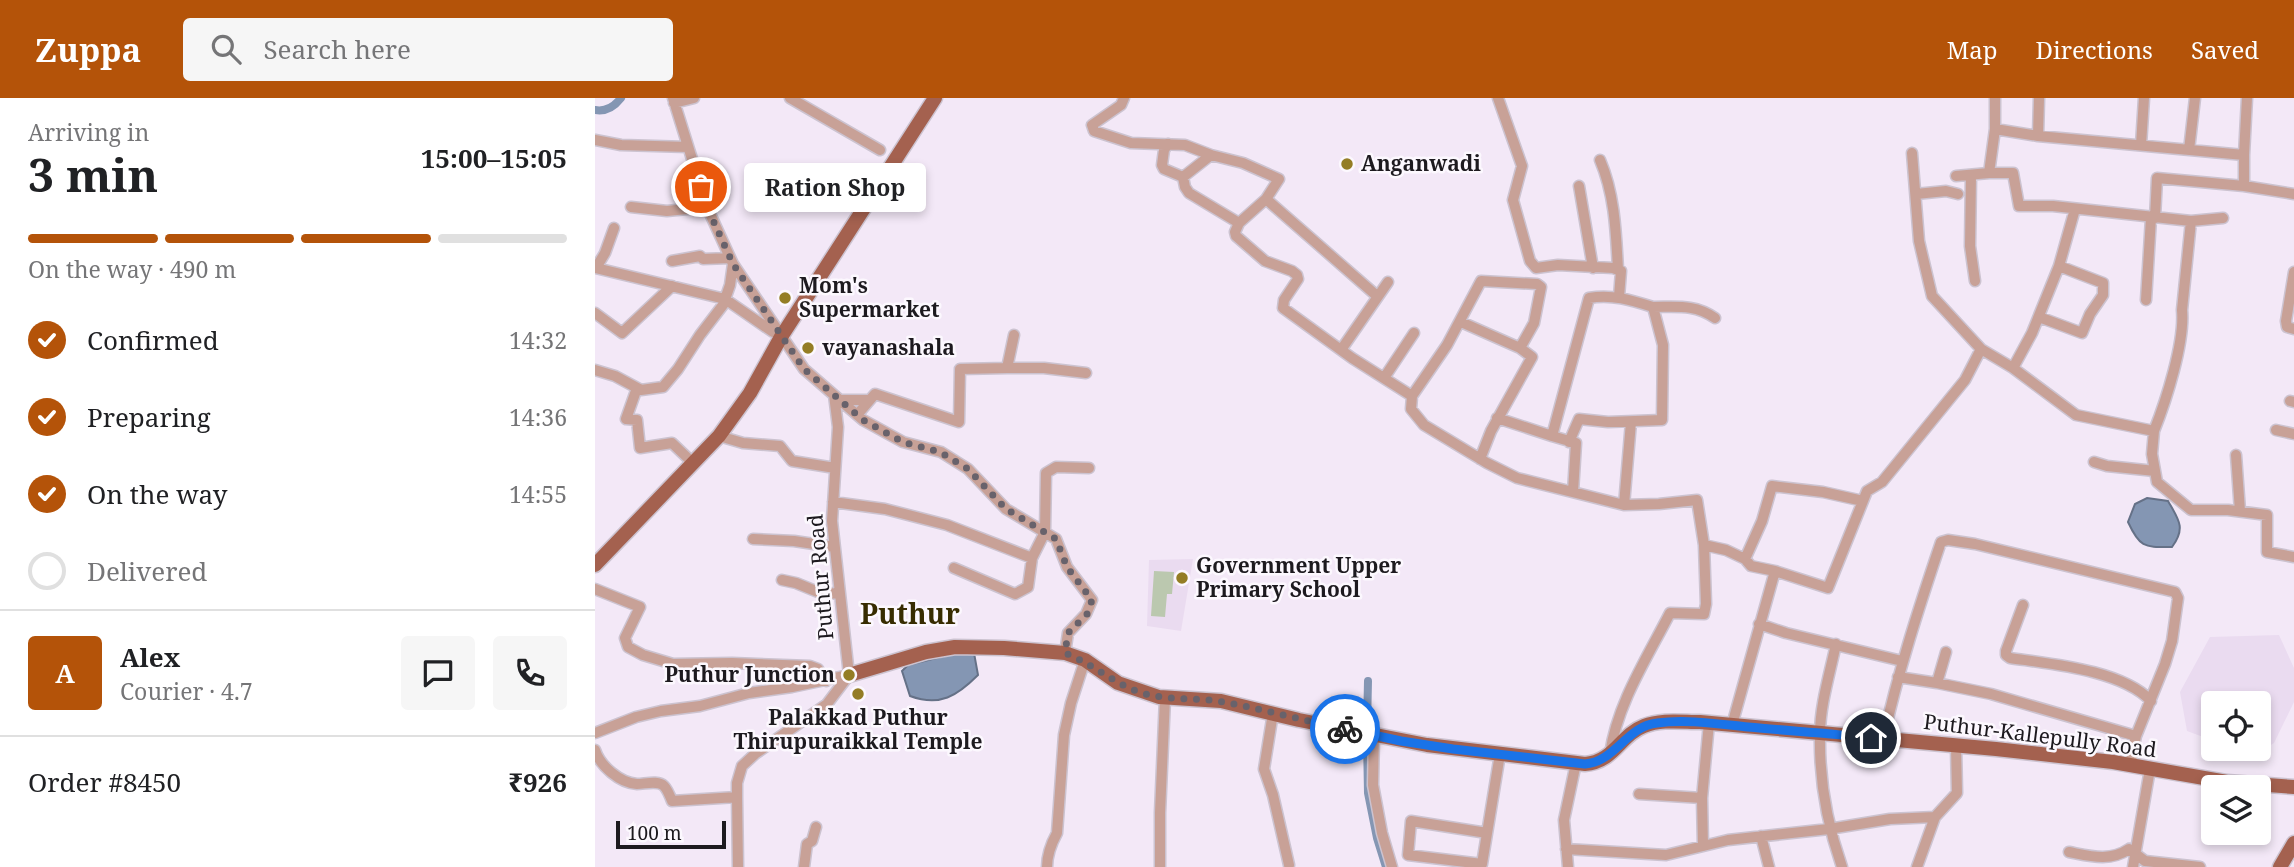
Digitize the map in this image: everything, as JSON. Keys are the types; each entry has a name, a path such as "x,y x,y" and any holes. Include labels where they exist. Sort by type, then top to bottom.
{"main road":[{"path":"595,565 719,436 750,393 781,337 935,98"},
{"name":"Puthur-Kallepully Road","path":"849,675 926,652 955,647 993,647 1065,653 1084,660 1118,683 1165,698 1221,701 1427,745 1576,763 1596,763 1642,726 1656,723 1709,723 2130,765 2227,782 2294,787"},
{"path":"2280,867 2294,843"}],"street":[{"path":"694,98 673,100 707,207 731,261 781,337 804,369 857,415 903,442 940,452 968,469 1006,509 1056,539 1067,567 1092,600 1087,614 1068,633 1065,653"},
{"path":"790,98 880,150"},
{"path":"1124,98 1121,104 1095,121 1092,125 1094,131 1131,143 1185,145 1244,163 1279,179 1266,199 1239,223 1236,236 1265,261 1297,275 1298,279 1284,300 1283,307 1341,350 1412,396"},
{"path":"1498,98 1522,166 1513,200 1530,261 1536,268 1558,265 1618,270"},
{"path":"1989,173 1994,98"},
{"path":"2038,136 2039,98"},
{"path":"2141,145 2144,98"},
{"path":"2189,150 2195,98"},
{"path":"2244,186 2247,98"},
{"path":"1994,129 2038,136 2243,155"},
{"path":"595,140 633,146 688,146"},
{"path":"1168,144 1161,165 1183,177"},
{"path":"1912,153 1919,241 1932,296 1981,349 2013,368 2075,415 2154,431"},
{"path":"1183,177 1211,155"},
{"path":"1599,160 1608,178 1615,217 1618,270 1621,271 1619,297"},
{"path":"1956,176 2013,173 2019,206 2191,221 2223,218"},
{"path":"1971,174 1970,246 1975,281"},
{"path":"1183,177 1189,193 1239,223"},
{"path":"2146,300 2157,178 2244,186 2294,194"},
{"path":"1579,186 1593,268"},
{"path":"1916,194 1946,191 1958,194"},
{"path":"1266,199 1377,296"},
{"path":"631,207 667,211 707,207"},
{"path":"2013,368 2039,317 2059,266 2075,209"},
{"path":"2191,221 2183,323 2165,403 2154,431 2152,454 2157,482 2191,509 2267,515 2267,552 2294,557"},
{"path":"614,228 596,268 725,299 781,337"},
{"path":"672,261 700,256 703,259 731,261"},
{"path":"595,370 615,376 641,390 663,387 725,299 730,285 731,261"},
{"path":"2039,317 2083,333 2090,314 2103,295 2102,283 2059,266"},
{"path":"2294,272 2286,321 2287,327 2294,329"},
{"path":"1520,348 1534,323 1541,287 1537,284 1481,281 1461,322 1412,396 1411,409 1424,425 1517,478 1624,505 1659,505 1697,500 1704,545 1704,614 1670,613 1631,688 1609,754"},
{"path":"1341,350 1388,282"},
{"path":"595,313 622,333 672,286"},
{"path":"1552,436 1589,298 1619,297 1653,307 1693,307 1702,309 1715,318"},
{"path":"1569,442 1579,419 1631,422 1662,420 1663,345 1653,307"},
{"path":"1461,322 1520,348 1532,357 1497,418 1480,459"},
{"path":"1384,378 1414,333"},
{"path":"1007,368 1014,335"},
{"path":"1704,545 1726,550 1745,559 1751,566 1828,588 1867,491 1882,482 1965,380 1981,349"},
{"path":"857,415 875,394 959,422 960,369 1044,368 1086,373"},
{"path":"637,388 626,419 637,420 640,447 671,443 694,464"},
{"path":"837,398 870,400"},
{"name":"Puthur Road","path":"837,398 838,427 832,521 849,675"},
{"path":"1497,418 1576,443 1573,492"},
{"path":"1624,505 1631,422"},
{"path":"2276,430 2294,434"},
{"path":"719,436 743,443 780,446 792,461 835,468"},
{"path":"2236,455 2240,511"},
{"path":"2094,461 2107,466 2155,471"},
{"path":"954,568 1015,594 1028,587 1031,558 1045,532 1046,473 1056,467 1089,468"},
{"path":"1745,559 1762,521 1772,486 1863,500"},
{"path":"833,502 885,509 947,525 1031,558"},
{"path":"753,540 795,541 834,547"},
{"path":"1883,740 1902,661 1941,542 1948,540 1975,544 2175,592 2178,598 2172,641 2159,682 2136,736 2130,765"},
{"path":"1732,725 1775,571"},
{"path":"782,580 818,592 840,594"},
{"path":"595,589 640,607 625,638 628,647 643,655 673,664 810,666 818,669 826,681"},
{"path":"2023,604 2006,655 2010,658 2076,669 2113,680 2143,693 2151,701"},
{"path":"1759,624 1902,661"},
{"path":"1836,644 1819,733 1824,801 1829,829 1842,867"},
{"path":"1937,683 1946,652"},
{"path":"1047,867 1047,857 1058,833 1064,735 1070,703 1084,660"},
{"path":"595,733 636,717 661,711 700,706 749,693 849,675"},
{"path":"739,867 737,783 742,766 827,704 849,675"},
{"path":"1898,677 1991,694 2136,736"},
{"path":"1160,867 1165,698"},
{"path":"1273,713 1264,769 1273,795 1289,865"},
{"path":"1703,846 1702,798 1709,723"},
{"path":"1374,734 1373,785 1392,867"},
{"path":"1917,867 1935,817 1957,793 1956,746"},
{"path":"596,754 620,779 633,784 659,783 666,787 672,800 737,797"},
{"path":"1482,864 1500,754"},
{"path":"1568,867 1563,820 1576,763"},
{"path":"2133,867 2150,769"},
{"path":"1639,794 1702,798"},
{"path":"1566,849 1666,855 1761,836 1890,819 1935,817"},
{"path":"1487,833 1411,821 1408,855 1494,867"},
{"path":"804,867 807,844 812,841 816,827"},
{"path":"1761,836 1769,867"},
{"path":"2069,852 2110,858 2129,849 2145,861 2200,867"}],"shaded area":[{"path":"1193,559 1181,631 1147,626 1149,560"},
{"path":"2279,635 2294,668 2294,702 2271,745 2271,691 2201,691 2201,736 2187,731 2180,692 2210,637"}],"green space":[{"path":"1154,571 1174,572 1172,594 1167,594 1165,617 1151,616"}],"water":[{"path":"2147,498 2168,501 2175,514 2180,529 2172,547 2144,544 2132,531 2128,522 2135,504"},
{"path":"957,653 974,653 978,675 947,698 930,700 910,696 902,671 908,665"}],"waterway":[{"path":"595,110 610,108 621,98"},
{"path":"1367,726 1368,681"},
{"path":"1367,740 1368,793 1386,867"}],"way so far":[{"path":"701,187 707,207 733,264 804,369 863,420 903,442 940,452 968,469 1006,509 1056,539 1067,567 1092,600 1087,614 1068,633 1065,653 1084,660 1118,683 1140,692 1159,697 1221,701 1345,729"}],"place":[{"name":"Anganwadi","path":"1347,164"},
{"name":"Ration Shop","path":"701,187"},
{"name":"Mom's Supermarket","path":"785,298"},
{"name":"vayanashala","path":"808,348"},
{"name":"Government Upper Primary School","path":"1182,578"},
{"name":"Puthur Junction","path":"849,675"},
{"name":"Palakkad Puthur Thirupuraikkal Temple","path":"858,694"}],"district":[{"name":"Puthur","path":"910,614"}],"route":[{"path":"1345,729 1453,749 1585,764 1596,763 1607,757 1642,726 1656,723 1700,722 1871,738"}]}
